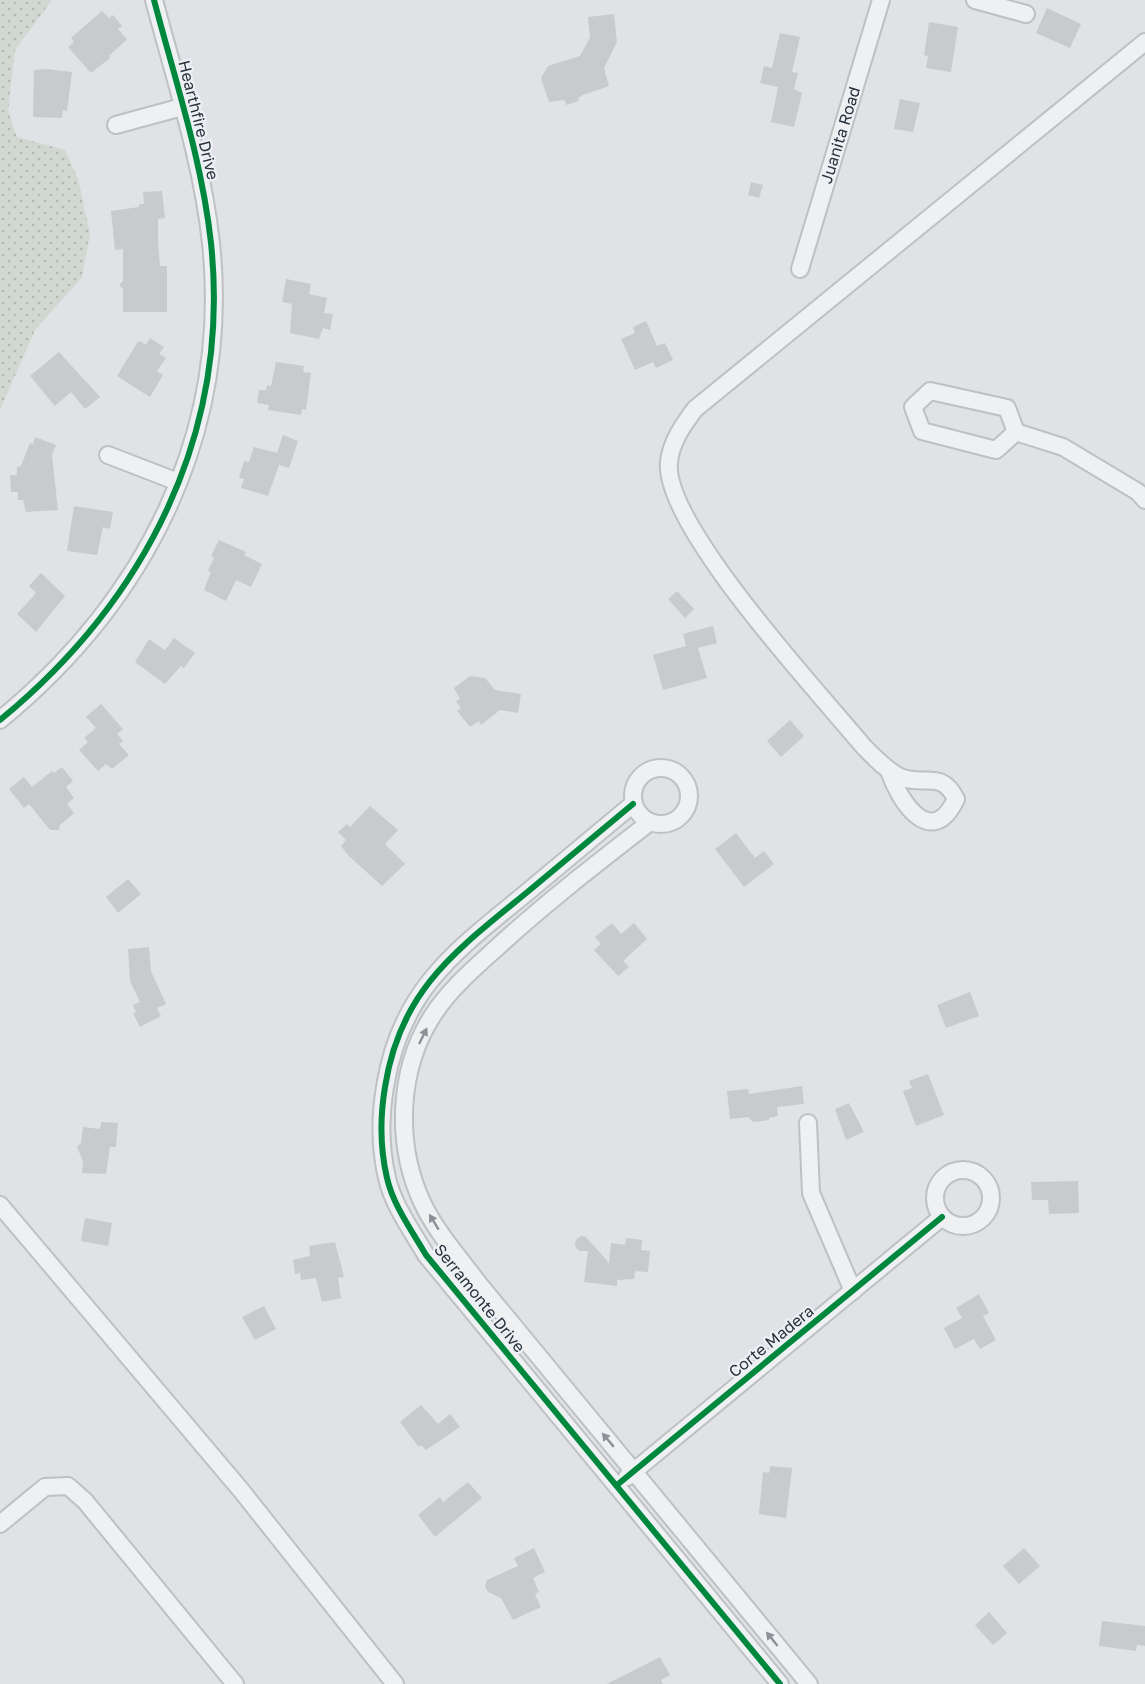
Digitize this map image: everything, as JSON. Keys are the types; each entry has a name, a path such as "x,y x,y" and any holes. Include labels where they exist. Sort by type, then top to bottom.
{"street":[{"name":"Hearthfire Drive","path":"0,720 65,662 113,604 152,541 178,482 204,393 213,300 211,244 205,198 154,0"},
{"name":"Juanita Road","path":"800,269 881,0"},
{"path":"975,0 1026,14"},
{"path":"889,771 864,747 705,553 679,506 670,476 669,463 675,439 694,409 1145,42"},
{"path":"116,125 182,107"},
{"path":"930,391 1007,408 1016,432 996,450 922,431 913,407 930,391"},
{"path":"1016,432 1063,447 1138,492 1145,500"},
{"path":"108,455 178,482"},
{"name":"Serramonte Drive","path":"780,1684 426,1255 400,1209 387,1179 381,1138 387,1070 403,1021 419,994 461,947 633,804 634,785 646,771 665,767 682,777 689,794 684,812 669,823 650,822 526,921 475,967 433,1015 415,1052 405,1097 404,1135 410,1172 436,1226 479,1284 809,1684"},
{"path":"633,804 642,818 650,822"},
{"path":"512,904 526,921"},
{"path":"387,1070 410,1076"},
{"path":"808,1123 811,1193 831,1246 853,1291"},
{"path":"0,1205 240,1489 395,1684"},
{"name":"Corte Madera","path":"617,1485 942,1217"},
{"path":"460,1298 479,1284"},
{"path":"0,1524 45,1487 68,1486 85,1501 235,1684"}],"shaded area":[{"path":"0,0 52,0 15,50 8,111 17,137 65,150 78,179 90,234 82,277 35,330 0,410"}],"building":[{"path":"1047,8 1081,24 1070,48 1036,33"},
{"path":"102,11 109,18 113,15 122,26 118,29 127,39 109,56 110,58 91,73 68,47 74,42 71,38"},
{"path":"614,14 617,42 604,68 609,86 583,95 578,98 579,101 566,105 565,100 549,102 541,78 548,66 580,56 590,37 588,17"},
{"path":"929,22 958,27 951,72 926,68 928,56 924,55"},
{"path":"780,33 800,37 792,72 798,73 794,89 802,93 794,127 771,122 778,87 760,83 764,66 772,68"},
{"path":"34,70 72,72 67,111 63,110 62,118 33,117"},
{"path":"900,99 920,103 913,132 894,129"},
{"path":"751,182 763,185 759,198 748,195"},
{"path":"162,191 165,218 158,219 158,243 160,266 167,266 167,312 123,312 123,289 119,285 123,281 123,249 115,250 111,211 139,207 139,204 144,204 143,192"},
{"path":"286,279 311,284 309,294 327,298 324,313 333,314 330,330 323,328 319,339 290,333 292,304 282,302"},
{"path":"646,321 657,346 665,343 673,360 656,368 653,362 635,370 621,339 635,333 633,327"},
{"path":"150,338 164,347 159,354 166,358 157,371 163,375 150,397 117,376 137,343 140,341 146,345"},
{"path":"59,352 100,397 85,409 71,392 55,406 30,376"},
{"path":"276,362 304,366 303,372 311,373 306,410 302,409 301,415 268,410 269,405 257,403 259,390 266,390 267,385 271,386"},
{"path":"283,435 298,441 289,468 279,465 268,496 241,488 244,479 239,478 244,461 249,462 254,447 277,453"},
{"path":"35,437 56,445 52,455 58,510 26,512 23,500 18,500 18,492 11,492 10,475 17,475 17,467 21,466 30,443 33,444"},
{"path":"74,506 113,512 110,529 103,527 97,555 67,551"},
{"path":"219,540 246,552 244,555 262,564 251,587 236,580 226,601 204,590 211,572 208,571 214,558 211,556"},
{"path":"41,573 65,596 36,632 17,614 36,593 29,586"},
{"path":"677,591 694,609 685,618 668,599"},
{"path":"713,626 717,643 698,648 707,678 663,690 653,655 686,646 683,634"},
{"path":"174,638 195,653 184,668 181,666 165,684 135,662 149,639 165,650"},
{"path":"470,676 485,678 495,690 521,694 518,713 500,710 481,725 479,721 470,727 457,711 461,708 456,701 460,699 454,688"},
{"path":"101,704 123,729 117,734 123,741 119,744 129,755 112,769 106,764 98,771 79,750 88,742 84,738 96,728 86,717"},
{"path":"790,720 804,736 781,757 767,741"},
{"path":"62,767 73,781 66,787 74,798 67,804 74,813 60,825 59,830 50,830 29,804 24,808 9,789 24,777 32,787 52,771 54,773"},
{"path":"370,806 398,830 385,844 405,864 382,886 348,855 341,846 346,840 338,832 347,824 350,827"},
{"path":"736,833 755,858 764,851 774,864 744,887 715,849"},
{"path":"128,879 141,894 118,913 106,897"},
{"path":"612,923 621,934 634,923 647,939 623,961 629,967 618,976 594,950 601,944 595,937"},
{"path":"149,947 151,971 166,1004 157,1008 161,1016 140,1027 133,1013 136,1012 133,1005 140,1002 130,981 128,949"},
{"path":"970,992 979,1016 946,1028 937,1005"},
{"path":"928,1074 944,1115 916,1126 903,1091 912,1088 909,1081"},
{"path":"802,1086 804,1104 777,1107 778,1116 753,1122 748,1117 730,1119 727,1091 748,1089 749,1094"},
{"path":"849,1103 864,1132 846,1140 835,1109"},
{"path":"101,1122 118,1123 116,1147 110,1147 106,1174 82,1173 83,1161 77,1147 81,1143 83,1127 100,1129"},
{"path":"1078,1181 1079,1213 1049,1214 1048,1200 1032,1200 1031,1182"},
{"path":"85,1218 112,1223 108,1246 81,1241"},
{"path":"581,1236 586,1237 609,1263 611,1243 625,1245 626,1238 642,1240 641,1250 650,1251 648,1272 635,1271 634,1279 617,1280 617,1286 584,1282 588,1251 579,1251 575,1246 576,1240"},
{"path":"335,1242 344,1277 338,1278 341,1298 322,1302 316,1278 301,1280 300,1273 295,1274 293,1260 310,1256 309,1246"},
{"path":"979,1294 989,1313 983,1316 996,1340 980,1349 974,1339 955,1349 944,1328 962,1318 956,1308"},
{"path":"264,1306 276,1329 255,1340 242,1317"},
{"path":"421,1405 438,1424 450,1414 460,1427 426,1450 421,1445 419,1447 400,1422"},
{"path":"770,1466 792,1468 786,1518 759,1514 763,1472 769,1473"},
{"path":"468,1482 482,1498 435,1537 418,1515 440,1497 443,1502"},
{"path":"534,1548 545,1572 533,1578 539,1592 535,1594 541,1607 513,1620 501,1598 488,1592 485,1586 487,1580 518,1566 514,1558"},
{"path":"1024,1548 1040,1566 1019,1584 1003,1566"},
{"path":"989,1612 1007,1633 993,1645 975,1625"},
{"path":"1102,1621 1145,1626 1145,1646 1137,1645 1136,1651 1099,1646"},
{"path":"660,1657 670,1675 661,1680 663,1684 607,1684"}],"cycle path":[{"path":"0,720 52,673 97,622 136,567 167,508 191,446 207,381 214,313 211,243 207,212 187,120 154,0"},
{"path":"633,804 475,935 453,955 417,999 403,1024 392,1054 385,1087 382,1110 385,1167 394,1198 426,1255 780,1684"},
{"path":"617,1485 942,1217"}]}
